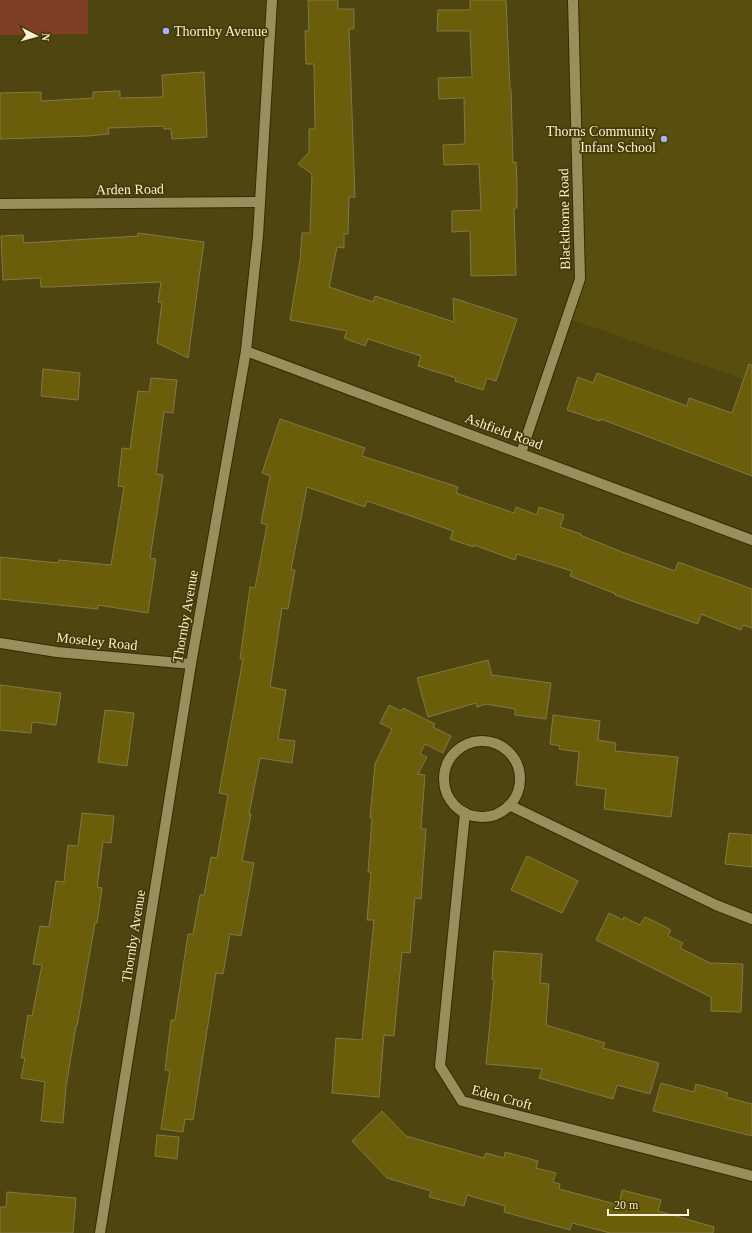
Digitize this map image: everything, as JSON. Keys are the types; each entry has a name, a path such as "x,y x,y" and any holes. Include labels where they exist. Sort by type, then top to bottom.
{"street":[{"name":"Thornby Avenue","path":"100,1233 191,664 246,351 260,202 272,0"},
{"name":"Blackthorne Road","path":"521,453 580,279 573,0"},
{"name":"Arden Road","path":"0,204 260,202"},
{"name":"Ashfield Road","path":"246,351 752,540"},
{"name":"Moseley Road","path":"0,643 57,652 191,664"},
{"path":"481,741 494,742 512,756 519,768 520,782 517,794 503,811 491,816 478,817 465,813 451,800 444,781 446,768 457,751 468,744 481,741"},
{"path":"509,805 716,905 752,919"},
{"name":"Eden Croft","path":"465,813 440,1066 462,1101 752,1176"}],"shaded area":[{"path":"0,0 88,0 88,34 0,35"},
{"name":"Thorns Community Infant School","path":"573,0 752,0 752,382 566,318 580,279"}],"building":[{"path":"308,0 338,0 338,9 354,9 354,29 349,29 355,197 349,197 348,234 344,234 344,248 337,247 329,287 373,302 375,296 454,322 453,298 517,319 496,381 487,378 483,390 455,381 456,378 418,366 421,356 368,339 365,346 344,338 347,331 290,320 300,260 302,233 310,233 312,174 298,164 309,152 309,129 315,129 314,64 306,64 305,31 309,31"},
{"path":"470,0 506,0 513,163 516,162 517,185 517,208 514,208 516,275 471,276 470,231 452,232 452,211 481,210 479,164 444,165 443,145 465,144 464,98 439,99 438,78 472,77 470,31 437,31 438,10 470,10"},
{"path":"204,72 207,137 172,139 171,129 164,129 164,126 108,128 109,134 88,136 0,139 0,93 41,92 41,101 93,98 93,92 120,91 120,98 163,97 162,75"},
{"path":"138,233 204,242 188,358 157,343 162,302 158,302 161,282 41,287 40,278 3,280 1,236 23,235 24,243 138,236"},
{"path":"749,364 752,365 752,476 601,419 600,421 567,410 578,377 593,383 597,373 687,406 689,398 732,413"},
{"path":"43,369 80,373 78,400 41,396"},
{"path":"151,378 177,380 173,413 164,412 156,474 163,475 150,558 156,559 148,613 98,605 98,609 0,599 0,557 58,563 59,560 111,565 124,487 118,486 122,448 130,449 138,391 149,392"},
{"path":"280,419 365,448 362,456 458,487 456,493 514,513 516,507 537,515 539,507 564,515 560,527 581,534 580,535 622,552 675,571 678,562 752,589 752,628 743,625 741,630 701,614 698,624 615,595 616,594 570,576 572,571 517,554 515,560 474,545 474,547 450,539 453,531 428,522 367,501 365,507 307,487 291,570 295,570 288,609 282,608 270,687 286,690 278,739 295,741 292,763 260,758 242,861 254,863 241,936 230,934 223,974 216,973 193,1120 185,1119 183,1132 161,1129 170,1070 165,1070 171,1020 175,1020 188,934 193,934 200,895 204,895 211,857 217,858 228,795 219,793 243,659 240,659 250,587 255,588 267,525 261,523 270,476 262,473"},
{"path":"488,660 492,675 551,683 546,719 515,715 515,709 486,704 477,707 476,703 428,717 417,678"},
{"path":"0,685 61,693 56,725 32,722 31,733 0,730"},
{"path":"389,705 401,711 403,708 435,724 433,727 451,736 443,753 425,744 420,754 427,757 418,774 425,775 421,829 426,829 421,899 415,898 410,953 402,952 394,1036 384,1035 379,1097 332,1093 336,1038 362,1040 374,920 367,920 371,872 368,872 372,818 370,818 375,764 392,729 380,723"},
{"path":"105,710 134,713 127,766 98,762"},
{"path":"553,715 600,721 598,740 616,743 615,751 678,757 671,817 604,809 606,789 576,785 579,752 559,749 560,746 550,744"},
{"path":"82,813 114,816 111,843 103,842 97,887 102,888 97,923 95,923 76,1026 66,1087 63,1123 41,1121 45,1082 21,1078 25,1058 21,1058 28,1015 32,1016 42,965 33,964 40,926 49,927 56,881 64,882 68,845 78,846"},
{"path":"729,833 752,835 752,867 725,864"},
{"path":"527,856 578,881 562,913 511,890"},
{"path":"609,913 623,920 624,917 640,925 645,917 656,922 671,930 668,936 683,943 680,948 710,963 743,964 741,1012 711,1011 711,997 596,940"},
{"path":"494,951 542,954 540,983 549,984 546,1025 605,1043 603,1048 659,1063 650,1094 617,1085 613,1099 539,1078 542,1069 486,1064 494,980 492,979"},
{"path":"661,1083 694,1092 696,1084 728,1093 726,1097 752,1104 752,1136 653,1111"},
{"path":"382,1111 406,1136 484,1158 486,1153 504,1158 505,1152 538,1161 536,1168 556,1173 553,1182 560,1184 559,1189 619,1205 622,1190 661,1200 658,1211 714,1227 713,1233 610,1233 572,1223 570,1230 504,1212 505,1206 467,1195 464,1206 429,1197 431,1191 387,1178 352,1141"},
{"path":"157,1135 179,1137 177,1159 155,1156"},
{"path":"7,1192 76,1198 73,1233 0,1233 0,1207 6,1207"}],"place":[{"name":"Thornby Avenue","path":"166,31"},
{"name":"Thorns Community Infant School","path":"664,139"}]}
